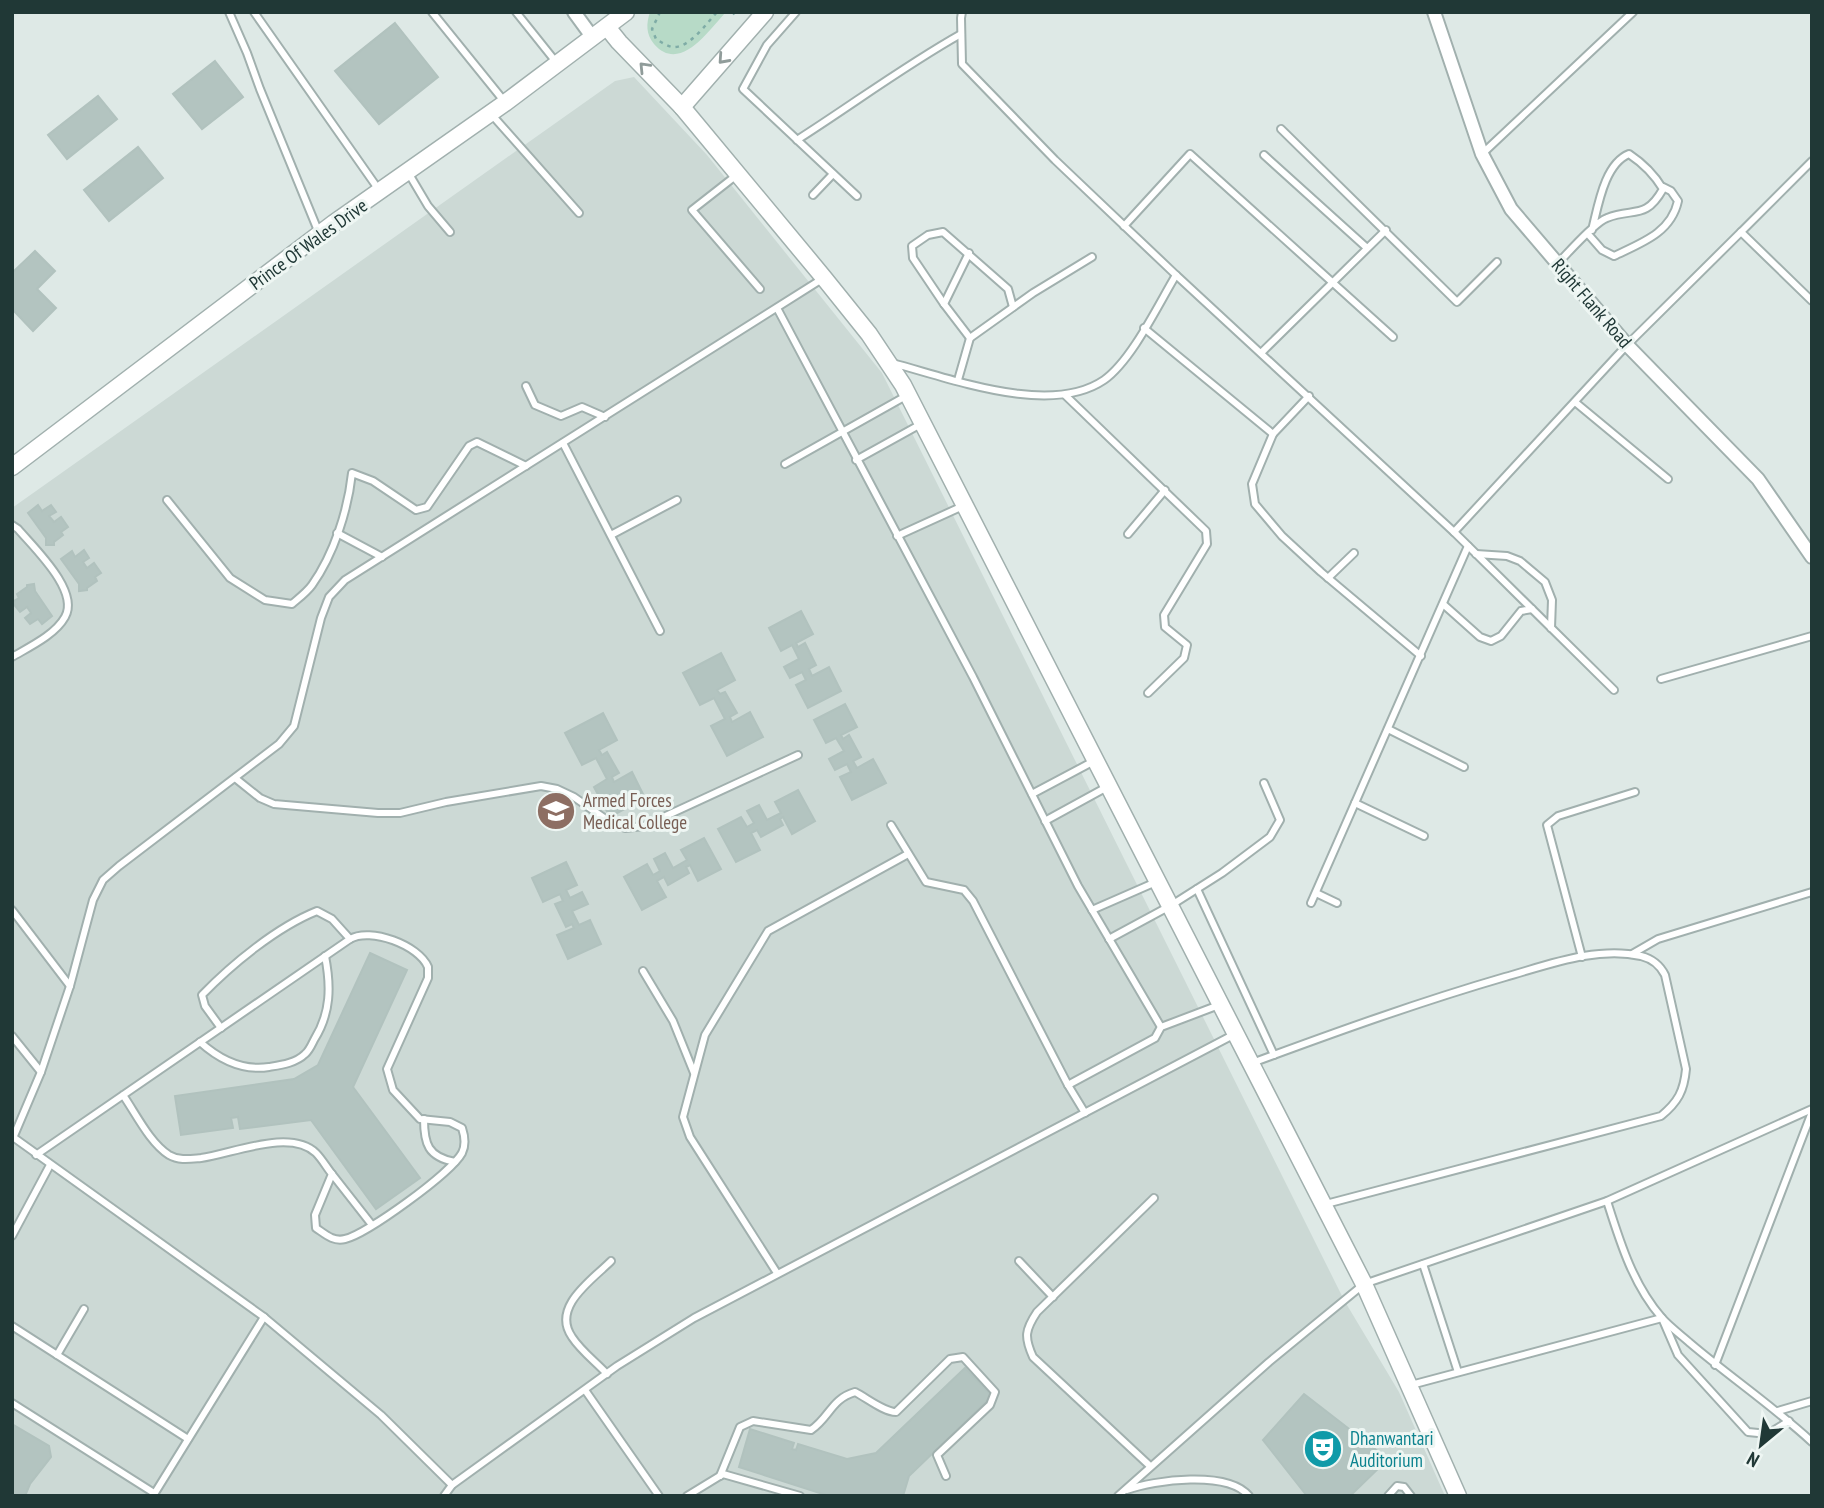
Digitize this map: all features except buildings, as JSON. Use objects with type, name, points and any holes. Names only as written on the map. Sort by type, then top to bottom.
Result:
[{"type":"street","points":[[573,12],[593,38]]},
{"type":"street","name":"Prince Of Wales Drive","points":[[12,467],[320,235],[490,114],[626,12]]},
{"type":"street","points":[[682,107],[765,12]]},
{"type":"street","name":"Right Flank Road","points":[[1434,12],[1482,154],[1511,209],[1628,345],[1758,480],[1812,557]]},
{"type":"street","points":[[607,27],[682,107],[870,334],[908,395],[1364,1284],[1458,1496]]},
{"type":"lane","points":[[229,12],[320,235]]},
{"type":"lane","points":[[254,12],[380,191]]},
{"type":"lane","points":[[432,12],[505,103]]},
{"type":"lane","points":[[516,12],[557,64]]},
{"type":"lane","points":[[796,12],[767,45],[743,89],[857,196]]},
{"type":"lane","points":[[962,12],[962,64],[1055,160],[1454,532],[1614,690]]},
{"type":"lane","points":[[1482,154],[1633,12]]},
{"type":"lane","points":[[797,141],[922,56],[961,34]]},
{"type":"lane","points":[[490,114],[579,213]]},
{"type":"lane","points":[[1281,129],[1457,302],[1497,262]]},
{"type":"lane","points":[[1124,226],[1190,154],[1392,337]]},
{"type":"lane","points":[[1558,263],[1590,232],[1605,218],[1648,209],[1658,199],[1663,189],[1661,186],[1655,176],[1629,154],[1620,157],[1601,194],[1590,232],[1602,250],[1614,256],[1656,235],[1671,221],[1678,201],[1671,191],[1661,186]]},
{"type":"lane","points":[[1264,155],[1367,248]]},
{"type":"lane","points":[[1454,532],[1628,345],[1812,161]]},
{"type":"lane","points":[[408,172],[428,206],[450,232]]},
{"type":"lane","points":[[738,174],[692,210],[760,289]]},
{"type":"lane","points":[[813,195],[833,174]]},
{"type":"lane","points":[[1262,352],[1386,230]]},
{"type":"lane","points":[[970,338],[913,258],[912,246],[928,235],[943,232],[1009,289],[1013,307]]},
{"type":"lane","points":[[1741,232],[1812,301]]},
{"type":"lane","points":[[944,304],[969,253]]},
{"type":"lane","points":[[958,380],[970,338],[1092,257]]},
{"type":"lane","points":[[887,361],[1000,391],[1047,397],[1074,393],[1104,380],[1130,352],[1176,275]]},
{"type":"lane","points":[[452,1485],[381,1415],[264,1317],[13,1137],[41,1072],[71,986],[93,901],[103,880],[279,744],[294,726],[321,618],[329,597],[345,580],[824,278]]},
{"type":"lane","points":[[776,308],[973,677],[1092,910],[1161,1027]]},
{"type":"lane","points":[[1144,328],[1273,435]]},
{"type":"lane","points":[[526,386],[536,405],[561,416],[582,407],[604,417]]},
{"type":"lane","points":[[785,464],[908,395]]},
{"type":"lane","points":[[1065,395],[1206,531],[1207,544],[1164,615],[1165,626],[1187,645],[1184,659],[1148,693]]},
{"type":"lane","points":[[1309,396],[1273,435],[1252,484],[1255,504],[1282,537],[1421,656]]},
{"type":"lane","points":[[1575,402],[1668,479]]},
{"type":"lane","points":[[856,460],[922,423]]},
{"type":"lane","points":[[167,500],[230,578],[265,600],[292,604],[312,585],[337,533],[350,493],[352,473],[373,481],[416,510],[427,507],[470,446],[477,442],[526,466]]},
{"type":"lane","points":[[563,443],[660,631]]},
{"type":"lane","points":[[1128,534],[1165,490]]},
{"type":"lane","points":[[611,536],[677,500]]},
{"type":"lane","points":[[898,536],[965,505]]},
{"type":"lane","points":[[12,524],[63,583],[69,600],[66,617],[51,632],[12,657]]},
{"type":"lane","points":[[337,533],[382,557]]},
{"type":"lane","points":[[1311,903],[1468,546]]},
{"type":"lane","points":[[1328,578],[1354,554]]},
{"type":"lane","points":[[1476,554],[1507,556],[1520,561],[1545,582],[1552,600],[1551,628]]},
{"type":"lane","points":[[1443,604],[1479,637],[1491,641],[1501,636],[1521,611],[1532,610]]},
{"type":"lane","points":[[1661,679],[1812,636]]},
{"type":"lane","points":[[1388,729],[1464,767]]},
{"type":"lane","points":[[234,778],[260,798],[274,804],[378,814],[400,813],[446,802],[541,786],[557,789],[574,797],[604,818],[625,828],[644,826],[798,755]]},
{"type":"lane","points":[[1032,794],[1095,760]]},
{"type":"lane","points":[[1109,939],[1170,906],[1222,873],[1270,837],[1280,820],[1264,783]]},
{"type":"lane","points":[[1045,821],[1109,786]]},
{"type":"lane","points":[[1582,957],[1546,825],[1558,816],[1635,792]]},
{"type":"lane","points":[[1355,803],[1424,836]]},
{"type":"lane","points":[[891,825],[926,882],[964,890],[973,901],[1085,1113]]},
{"type":"lane","points":[[777,1273],[690,1137],[683,1117],[705,1035],[768,931],[908,854]]},
{"type":"lane","points":[[1092,910],[1158,881]]},
{"type":"lane","points":[[1197,888],[1274,1055]]},
{"type":"lane","points":[[1316,892],[1337,903]]},
{"type":"lane","points":[[1630,955],[1658,939],[1812,892]]},
{"type":"lane","points":[[12,910],[71,986]]},
{"type":"lane","points":[[221,1028],[205,1006],[202,995],[234,966],[297,919],[317,911],[332,919],[350,939]]},
{"type":"lane","points":[[36,1155],[350,939],[365,933],[379,934],[418,955],[428,967],[428,978],[387,1069],[393,1090],[420,1119],[450,1122],[462,1128],[466,1138],[462,1153],[439,1177],[372,1225],[343,1240],[329,1237],[316,1228],[315,1215],[332,1174]]},
{"type":"lane","points":[[200,1042],[211,1052],[232,1063],[254,1069],[286,1064],[305,1055],[321,1029],[328,1009],[330,981],[325,956]]},
{"type":"lane","points":[[1250,1063],[1464,989],[1582,957],[1643,956],[1659,964],[1665,975],[1686,1069],[1685,1085],[1676,1103],[1661,1116],[1322,1206]]},
{"type":"lane","points":[[643,971],[673,1021],[694,1075]]},
{"type":"lane","points":[[1068,1084],[1155,1038],[1161,1027],[1221,1004]]},
{"type":"lane","points":[[443,1496],[452,1485],[607,1374],[694,1318],[1236,1034]]},
{"type":"lane","points":[[12,1036],[41,1072]]},
{"type":"lane","points":[[123,1095],[152,1138],[168,1155],[181,1160],[284,1142],[304,1145],[315,1152],[372,1225]]},
{"type":"lane","points":[[1121,1493],[1269,1362],[1364,1284],[1607,1201],[1812,1110]]},
{"type":"lane","points":[[1716,1365],[1812,1110]]},
{"type":"lane","points":[[425,1119],[426,1143],[431,1151],[442,1159],[455,1162]]},
{"type":"lane","points":[[12,1236],[50,1165]]},
{"type":"lane","points":[[1150,1466],[1033,1357],[1027,1343],[1028,1327],[1037,1312],[1154,1198]]},
{"type":"lane","points":[[1607,1201],[1625,1256],[1642,1289],[1662,1318],[1678,1355],[1748,1432],[1768,1434],[1789,1421]]},
{"type":"lane","points":[[607,1374],[572,1337],[565,1323],[573,1298],[611,1261]]},
{"type":"lane","points":[[1019,1261],[1054,1297]]},
{"type":"lane","points":[[1423,1264],[1458,1372]]},
{"type":"lane","points":[[57,1354],[84,1310]]},
{"type":"lane","points":[[12,1403],[154,1494],[264,1317]]},
{"type":"lane","points":[[1662,1318],[1716,1365],[1779,1411],[1812,1442]]},
{"type":"lane","points":[[1409,1385],[1662,1318]]},
{"type":"lane","points":[[12,1326],[188,1439]]},
{"type":"lane","points":[[720,1476],[740,1427],[753,1421],[811,1430],[822,1422],[834,1403],[855,1392],[874,1401],[888,1412],[896,1412],[950,1359],[963,1357],[995,1392],[990,1405],[937,1455],[946,1476]]},
{"type":"lane","points":[[585,1390],[659,1496]]},
{"type":"lane","points":[[1779,1411],[1812,1401]]},
{"type":"lane","points":[[687,1496],[723,1474],[800,1496]]},
{"type":"lane","points":[[1121,1493],[1146,1483],[1187,1479],[1228,1483],[1245,1491],[1249,1496]]},
{"type":"lane","points":[[1388,1496],[1397,1486],[1404,1487],[1411,1496]]},
{"type":"path","points":[[660,12],[652,29],[656,39],[671,47],[680,46],[691,39],[717,12]]},
{"type":"shaded area","name":"Armed Forces Medical College","points":[[634,77],[707,155],[882,373],[1344,1300],[1399,1392],[1445,1496],[12,1496],[12,508],[615,81]]},
{"type":"green space","points":[[650,12],[726,12],[703,38],[684,52],[674,54],[664,52],[651,40],[648,29]]},
{"type":"place","name":"Armed Forces Medical College","points":[[556,811]]},
{"type":"place","name":"Dhanwantari Auditorium","points":[[1323,1449]]}]
